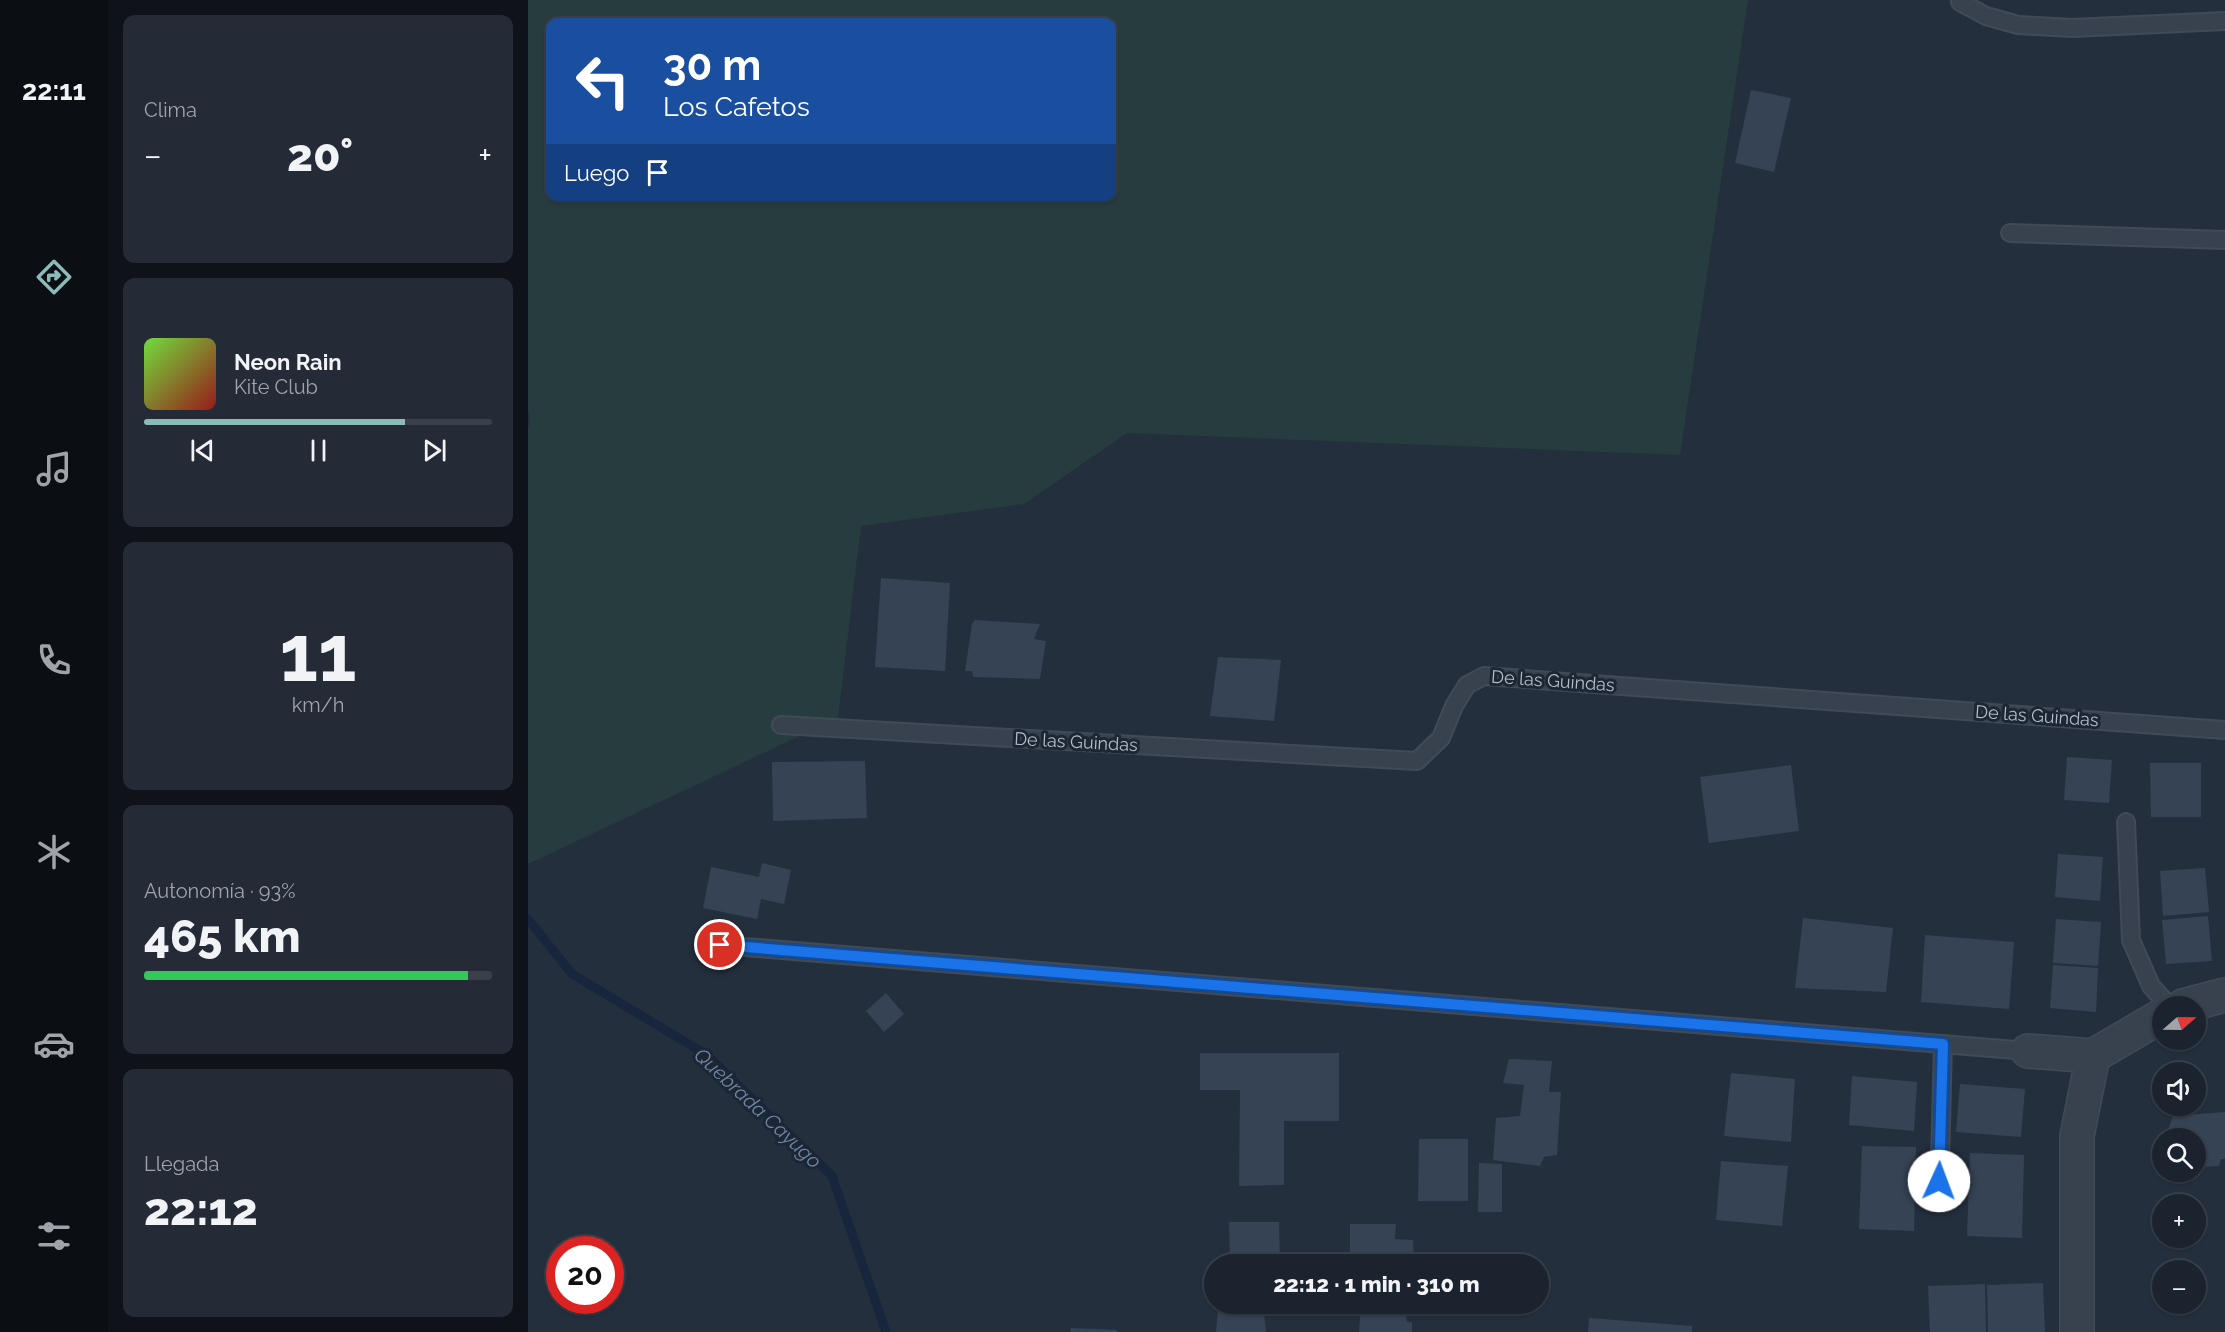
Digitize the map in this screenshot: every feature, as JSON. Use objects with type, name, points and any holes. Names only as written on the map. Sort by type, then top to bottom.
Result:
[{"type":"street","points":[[2206,1000],[2225,995]]},
{"type":"street","points":[[2028,1051],[2093,1056],[2152,1021]]},
{"type":"street","points":[[2077,1332],[2076,1136],[2093,1056]]},
{"type":"lane","points":[[1960,2],[1986,16],[2018,25],[2072,28],[2225,21]]},
{"type":"lane","points":[[2010,233],[2225,240]]},
{"type":"lane","name":"De las Guindas","points":[[781,725],[1418,762],[1441,738],[1454,706],[1467,685],[1484,676],[2225,730]]},
{"type":"lane","points":[[2127,822],[2132,940],[2151,986],[2160,996]]},
{"type":"lane","points":[[720,945],[2028,1051]]},
{"type":"lane","points":[[1939,1203],[1943,1044]]},
{"type":"green space","points":[[528,0],[1748,0],[1680,455],[1127,433],[1024,504],[861,526],[838,718],[528,864],[528,429],[530,418],[528,411]]},
{"type":"building","points":[[1751,90],[1791,98],[1774,172],[1735,163]]},
{"type":"building","points":[[881,578],[950,583],[945,671],[875,667]]},
{"type":"building","points":[[975,620],[1040,624],[1034,639],[1046,641],[1040,679],[973,677],[972,671],[965,671],[972,624]]},
{"type":"building","points":[[1218,657],[1281,660],[1274,721],[1210,716]]},
{"type":"building","points":[[2067,757],[2112,760],[2109,803],[2064,800]]},
{"type":"building","points":[[865,761],[867,818],[773,821],[772,762]]},
{"type":"building","points":[[2150,763],[2201,763],[2201,817],[2151,817]]},
{"type":"building","points":[[1791,765],[1799,831],[1709,843],[1700,777]]},
{"type":"building","points":[[2058,854],[2103,857],[2100,901],[2055,897]]},
{"type":"building","points":[[762,863],[791,870],[784,904],[761,899],[757,919],[703,908],[711,867],[759,877]]},
{"type":"building","points":[[2205,868],[2209,912],[2163,916],[2160,871]]},
{"type":"building","points":[[2208,916],[2212,961],[2166,964],[2162,920]]},
{"type":"building","points":[[1803,918],[1893,928],[1886,992],[1795,988]]},
{"type":"building","points":[[2056,919],[2101,922],[2098,966],[2053,963]]},
{"type":"building","points":[[1925,935],[2014,942],[2009,1009],[1921,1002]]},
{"type":"building","points":[[2053,965],[2098,968],[2096,1012],[2050,1008]]},
{"type":"building","points":[[886,993],[904,1014],[884,1032],[866,1011]]},
{"type":"building","points":[[1200,1053],[1339,1053],[1339,1121],[1284,1121],[1284,1185],[1239,1186],[1240,1090],[1200,1090]]},
{"type":"building","points":[[1509,1059],[1552,1061],[1549,1092],[1561,1092],[1557,1155],[1544,1157],[1540,1166],[1493,1160],[1496,1118],[1520,1116],[1524,1085],[1503,1083]]},
{"type":"building","points":[[1731,1073],[1795,1079],[1791,1142],[1724,1136]]},
{"type":"building","points":[[1852,1076],[1917,1082],[1914,1131],[1849,1125]]},
{"type":"building","points":[[1960,1084],[2025,1089],[2021,1137],[1956,1132]]},
{"type":"building","points":[[2225,1112],[2225,1159],[2221,1159],[2219,1166],[2206,1167],[2206,1128],[2169,1128],[2173,1116],[2206,1116],[2206,1113]]},
{"type":"building","points":[[1419,1139],[1468,1139],[1468,1201],[1418,1201]]},
{"type":"building","points":[[1862,1146],[1916,1147],[1914,1231],[1859,1229]]},
{"type":"building","points":[[1970,1153],[2024,1155],[2022,1238],[1967,1236]]},
{"type":"building","points":[[1721,1161],[1788,1166],[1782,1226],[1716,1220]]},
{"type":"building","points":[[1479,1163],[1502,1164],[1502,1212],[1478,1212]]},
{"type":"building","points":[[1229,1222],[1279,1222],[1280,1254],[1230,1254]]},
{"type":"building","points":[[1350,1224],[1396,1224],[1395,1239],[1413,1240],[1414,1254],[1350,1254]]},
{"type":"building","points":[[2043,1283],[2045,1332],[1988,1332],[1987,1285]]},
{"type":"building","points":[[1985,1284],[1986,1332],[1930,1332],[1928,1286]]},
{"type":"building","points":[[1217,1314],[1264,1314],[1266,1332],[1216,1332]]},
{"type":"building","points":[[1360,1314],[1406,1314],[1407,1322],[1412,1322],[1412,1332],[1359,1332]]},
{"type":"building","points":[[1589,1318],[1692,1326],[1692,1332],[1588,1332]]},
{"type":"building","points":[[1071,1328],[1117,1330],[1117,1332],[1070,1332]]},
{"type":"waterway","name":"Quebrada Cayugo","points":[[528,919],[572,974],[707,1055],[832,1176],[886,1332]]},
{"type":"route","points":[[720,945],[1943,1044],[1939,1181]]}]
